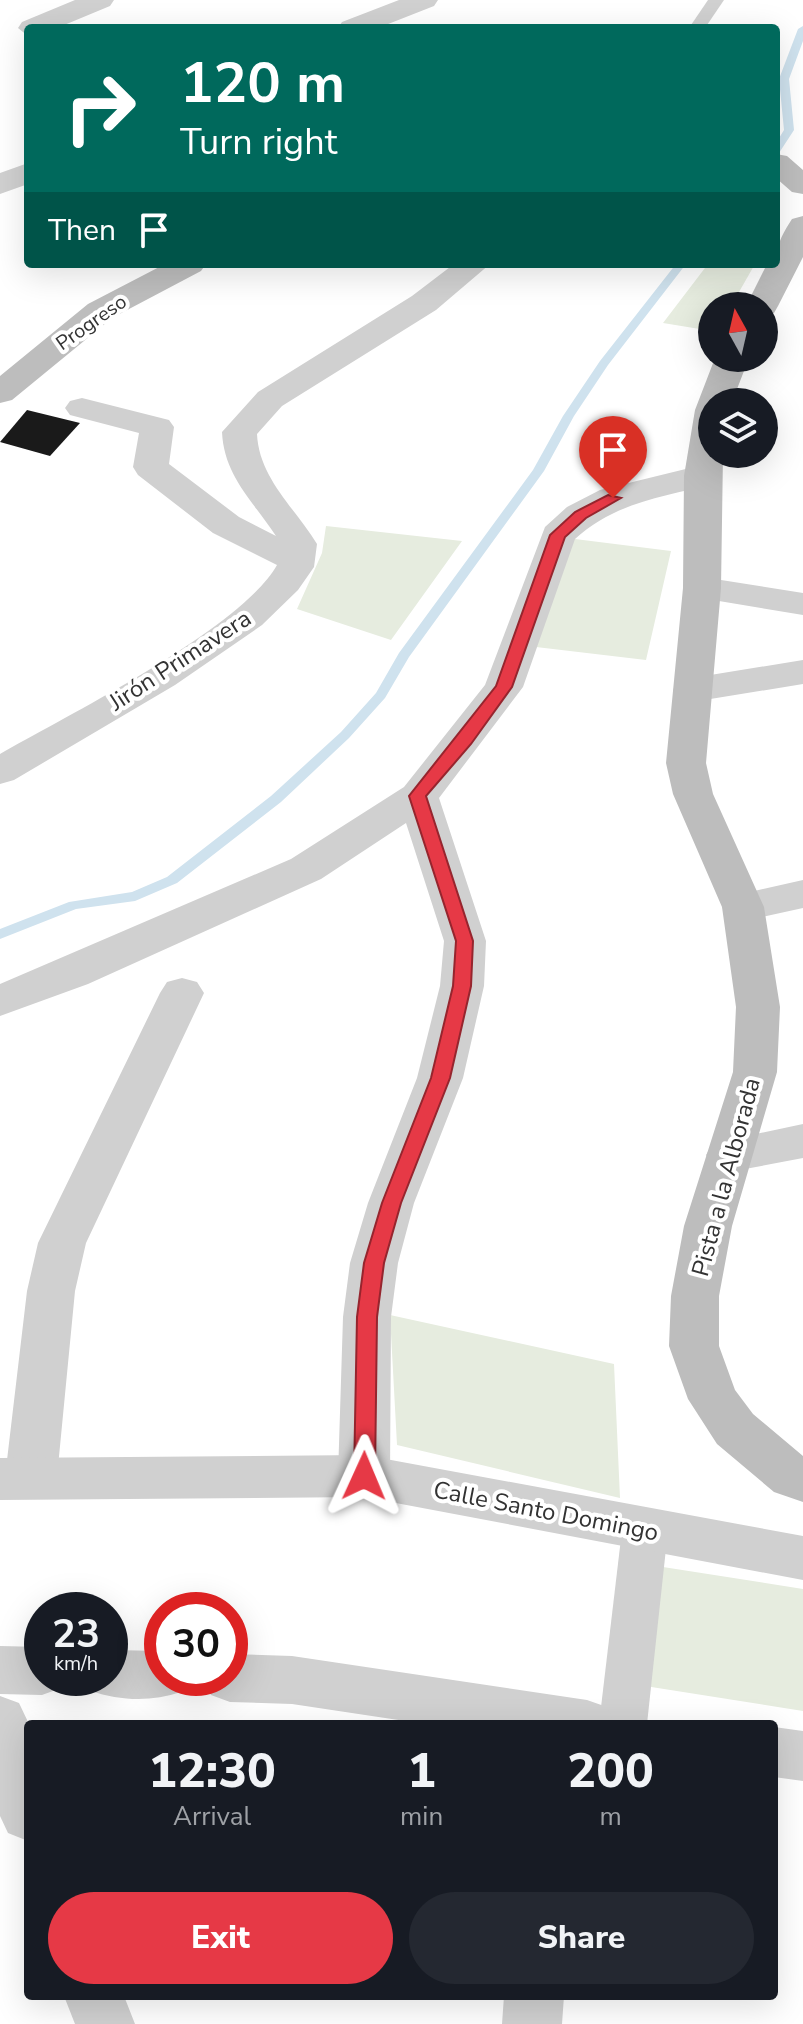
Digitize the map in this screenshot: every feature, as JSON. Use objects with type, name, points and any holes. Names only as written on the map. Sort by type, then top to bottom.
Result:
[{"type":"main road","points":[[769,292],[803,226]]},
{"type":"main road","name":"Progreso","points":[[0,393],[100,311],[182,268]]},
{"type":"main road","name":"Pista a la Alborada","points":[[703,468],[702,588],[686,763],[693,794],[743,907],[758,1007],[755,1072],[708,1226],[695,1296],[694,1346],[713,1399],[735,1429],[792,1477],[803,1481]]},
{"type":"street","points":[[42,24],[100,0]]},
{"type":"street","points":[[344,24],[371,0]]},
{"type":"street","points":[[362,24],[424,0]]},
{"type":"street","points":[[0,41],[24,31]]},
{"type":"street","points":[[0,185],[24,174]]},
{"type":"street","points":[[82,408],[157,427],[151,467],[226,525],[295,560],[299,544],[252,480],[240,457],[239,432],[270,399],[424,303],[469,268]]},
{"type":"street","points":[[0,1001],[306,869],[418,796],[504,687],[558,535],[580,515],[613,498],[702,476]]},
{"type":"street","name":"Jirón Primavera","points":[[0,771],[211,645],[274,596],[295,567],[295,560]]},
{"type":"street","points":[[702,588],[803,604]]},
{"type":"street","points":[[692,690],[803,672]]},
{"type":"street","points":[[364,1476],[367,1317],[374,1263],[391,1203],[440,1078],[462,986],[465,941],[418,796]]},
{"type":"street","points":[[743,907],[803,894]]},
{"type":"street","points":[[16,1478],[62,1243],[182,993]]},
{"type":"street","points":[[729,1155],[803,1141]]},
{"type":"street","name":"Calle Santo Domingo","points":[[16,1478],[364,1476],[803,1558]]},
{"type":"street","points":[[623,1720],[645,1530]]},
{"type":"street","points":[[0,1670],[24,1671]]},
{"type":"street","points":[[248,1679],[292,1680],[560,1720]]},
{"type":"street","points":[[0,1720],[24,1801]]},
{"type":"street","points":[[778,1753],[803,1756]]},
{"type":"street","points":[[96,2000],[105,2024]]},
{"type":"street","points":[[532,2024],[534,2000]]},
{"type":"lane","points":[[700,24],[716,0]]},
{"type":"shaded area","points":[[705,268],[753,268],[739,292],[698,292],[698,329],[663,323]]},
{"type":"shaded area","points":[[326,526],[462,541],[391,640],[297,609],[322,553]]},
{"type":"shaded area","points":[[567,538],[671,551],[646,660],[536,647]]},
{"type":"shaded area","points":[[390,1315],[614,1364],[620,1498],[397,1445]]},
{"type":"shaded area","points":[[663,1567],[803,1589],[803,1711],[645,1686]]},
{"type":"building","points":[[27,410],[80,423],[50,456],[0,442]]},
{"type":"waterway","points":[[780,145],[789,130],[784,79],[803,29]]},
{"type":"waterway","points":[[0,934],[74,905],[135,896],[172,880],[276,799],[345,735],[381,695],[403,656],[538,471],[604,363],[678,268]]},
{"type":"route","points":[[364,1476],[367,1317],[374,1263],[391,1203],[440,1078],[462,986],[465,941],[418,796],[504,687],[558,535],[580,515],[613,498]]}]
